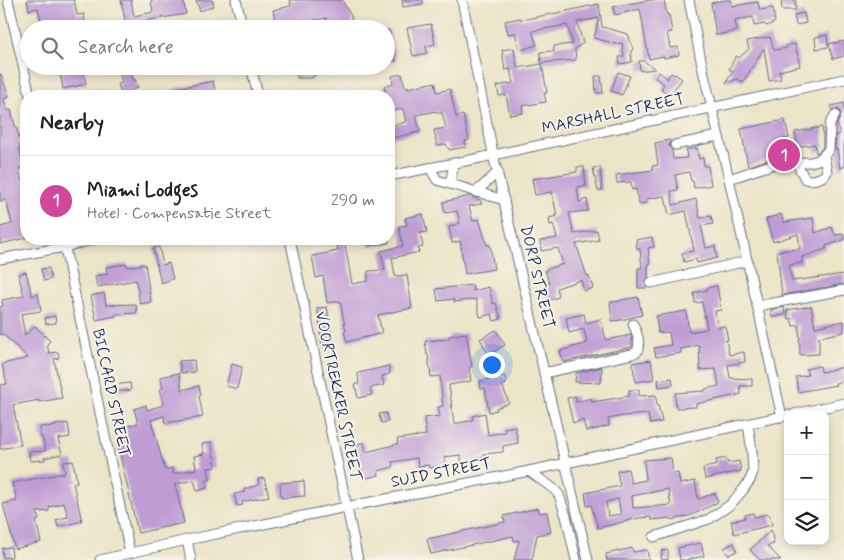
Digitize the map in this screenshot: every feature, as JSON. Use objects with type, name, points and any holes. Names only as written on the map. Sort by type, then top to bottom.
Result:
[{"type":"street","points":[[8,0],[20,51]]},
{"type":"street","points":[[236,0],[240,20]]},
{"type":"street","name":"DORP STREET","points":[[462,0],[504,200],[588,560]]},
{"type":"street","points":[[689,0],[703,70],[757,306],[784,412]]},
{"type":"street","points":[[0,10],[11,11]]},
{"type":"street","points":[[25,75],[29,90]]},
{"type":"street","points":[[253,75],[257,90]]},
{"type":"street","name":"MARSHALL STREET","points":[[395,175],[844,79]]},
{"type":"street","points":[[729,180],[777,163],[813,162],[824,155],[830,146],[830,124],[835,115]]},
{"type":"street","points":[[675,145],[718,136]]},
{"type":"street","points":[[796,162],[805,179],[816,179],[825,176],[827,172],[824,155]]},
{"type":"street","points":[[450,184],[454,163]]},
{"type":"street","points":[[430,168],[437,180],[504,200]]},
{"type":"street","points":[[476,192],[498,172]]},
{"type":"street","points":[[0,259],[56,245]]},
{"type":"street","name":"BICCARD STREET","points":[[64,245],[130,553]]},
{"type":"street","name":"VOORTREKKER STREET","points":[[291,245],[358,560]]},
{"type":"street","points":[[651,283],[747,261]]},
{"type":"street","points":[[757,306],[844,290]]},
{"type":"street","points":[[544,373],[637,352],[640,346],[633,324]]},
{"type":"street","points":[[812,410],[844,403]]},
{"type":"street","name":"SUID STREET","points":[[100,560],[187,540],[529,471],[784,416]]},
{"type":"street","points":[[654,537],[710,519],[730,505],[743,490],[753,472],[748,424]]},
{"type":"street","points":[[529,471],[554,489],[559,495],[576,560]]},
{"type":"street","points":[[187,540],[191,560]]},
{"type":"building","points":[[27,0],[74,0],[77,15],[84,14],[85,20],[41,20],[38,8],[29,10]]},
{"type":"building","points":[[121,0],[131,0],[134,16],[153,12],[151,0],[183,0],[186,14],[150,20],[125,20]]},
{"type":"building","points":[[196,0],[212,0],[214,6],[200,11]]},
{"type":"building","points":[[290,0],[342,0],[352,20],[326,20],[326,18],[316,20],[275,20],[273,10],[291,6]]},
{"type":"building","points":[[402,0],[423,0],[423,4],[403,7]]},
{"type":"building","points":[[650,0],[664,0],[672,32],[667,33],[670,48],[678,47],[679,55],[649,59],[640,9],[615,15],[613,7]]},
{"type":"building","points":[[731,0],[732,6],[758,2],[760,10],[773,8],[775,22],[767,26],[764,24],[754,26],[753,17],[735,20],[737,31],[716,35],[711,3]]},
{"type":"building","points":[[781,0],[795,0],[796,10],[782,10]]},
{"type":"building","points":[[599,4],[602,27],[628,34],[633,49],[631,51],[632,62],[620,64],[619,57],[624,57],[622,43],[616,44],[594,38],[599,18],[577,22],[583,43],[575,49],[576,60],[541,63],[540,52],[554,51],[554,46],[573,44],[567,25],[532,31],[537,45],[520,50],[515,33],[508,34],[505,21],[521,18],[521,20]]},
{"type":"building","points":[[804,13],[806,23],[796,25],[794,15]]},
{"type":"building","points":[[431,24],[435,44],[426,46],[427,53],[413,56],[407,28]]},
{"type":"building","points":[[827,35],[828,47],[816,49],[815,37]]},
{"type":"building","points":[[770,37],[774,50],[787,48],[787,45],[795,44],[800,66],[779,71],[781,79],[769,81],[764,48],[743,82],[737,79],[726,83],[733,71],[729,69],[736,56],[739,58],[749,49],[747,41]]},
{"type":"building","points":[[844,41],[844,56],[833,59],[829,44]]},
{"type":"building","points":[[514,48],[517,68],[542,64],[547,93],[544,93],[546,102],[522,106],[523,113],[510,115],[506,95],[499,96],[497,86],[513,83],[510,69],[505,70],[502,50]]},
{"type":"building","points":[[639,61],[644,61],[655,69],[640,71]]},
{"type":"building","points":[[618,72],[630,76],[622,95],[611,91]]},
{"type":"building","points":[[659,72],[668,79],[671,73],[682,79],[670,95],[661,89],[664,84],[655,78]]},
{"type":"building","points":[[1,74],[9,97],[4,99],[7,110],[11,110],[20,141],[20,239],[0,244],[0,227],[12,224],[6,200],[0,201]]},
{"type":"building","points":[[402,74],[405,87],[408,86],[408,88],[435,82],[437,92],[450,89],[456,117],[463,115],[469,140],[465,141],[466,147],[449,150],[446,144],[437,146],[434,130],[446,128],[442,113],[437,111],[416,115],[420,132],[395,137],[395,125],[406,122],[403,109],[395,111],[395,90],[385,90],[384,86],[393,84],[392,76]]},
{"type":"building","points":[[60,75],[84,75],[86,84],[63,89]]},
{"type":"building","points":[[120,75],[132,75],[138,88],[120,90],[118,84],[122,83]]},
{"type":"building","points":[[297,75],[315,75],[313,78],[297,78]]},
{"type":"building","points":[[595,76],[601,76],[603,93],[596,93]]},
{"type":"building","points":[[213,81],[215,90],[173,90]]},
{"type":"building","points":[[844,103],[844,167],[840,168],[837,149],[835,149],[836,135],[840,134],[837,124],[841,114],[838,109],[832,110],[831,106]]},
{"type":"building","points":[[785,120],[789,138],[775,141],[776,146],[770,147],[773,158],[748,166],[741,129]]},
{"type":"building","points":[[822,127],[823,147],[820,151],[816,153],[815,144],[798,147],[795,132]]},
{"type":"building","points":[[670,140],[669,146],[672,150],[673,159],[687,158],[686,150],[697,148],[699,159],[703,158],[704,166],[708,166],[711,185],[694,188],[689,172],[675,175],[678,190],[671,191],[673,205],[696,199],[700,218],[711,216],[713,224],[701,226],[706,248],[715,246],[717,258],[697,263],[696,259],[684,262],[682,253],[694,251],[686,211],[669,215],[665,196],[646,199],[647,203],[639,204],[636,189],[632,190],[631,182],[617,183],[616,175],[653,170],[652,166],[658,165],[655,143]]},
{"type":"building","points":[[577,167],[584,167],[586,186],[577,187],[579,202],[587,199],[588,211],[569,213],[574,234],[597,230],[599,240],[576,244],[593,288],[584,291],[581,280],[557,288],[559,297],[549,300],[545,284],[549,283],[545,270],[563,264],[558,248],[541,251],[540,241],[557,238],[553,224],[550,225],[549,218],[557,216],[552,192],[535,195],[532,179],[577,172]]},
{"type":"building","points":[[600,167],[602,190],[598,191],[593,168]]},
{"type":"building","points":[[470,196],[480,200],[482,204],[469,206],[473,221],[479,219],[487,245],[490,245],[494,269],[465,274],[460,241],[452,243],[449,227],[460,223],[457,211],[445,213],[443,202]]},
{"type":"building","points":[[423,214],[427,232],[420,233],[423,247],[418,248],[419,252],[392,258],[395,276],[407,275],[412,308],[378,315],[382,333],[347,342],[340,301],[327,303],[323,276],[316,278],[312,256],[338,251],[337,245],[345,245],[352,284],[368,281],[368,271],[385,270],[381,251],[403,246],[399,226],[407,225],[405,218]]},
{"type":"building","points":[[781,214],[784,222],[813,218],[815,233],[832,227],[835,235],[844,234],[844,240],[826,246],[826,249],[802,257],[802,263],[789,265],[792,281],[844,274],[844,284],[782,295],[777,251],[800,249],[798,234],[773,242],[766,219]]},
{"type":"building","points":[[652,237],[654,247],[648,248],[650,264],[648,264],[648,278],[645,281],[647,288],[638,288],[638,268],[642,268],[640,249],[637,249],[636,240]]},
{"type":"building","points":[[159,247],[163,265],[169,263],[173,279],[161,283],[153,248]]},
{"type":"building","points":[[127,264],[128,267],[145,264],[151,302],[140,304],[136,280],[97,287],[95,276],[107,274],[106,267]]},
{"type":"building","points":[[49,268],[51,279],[44,281],[41,269]]},
{"type":"building","points":[[26,272],[32,296],[38,294],[41,311],[21,314],[25,335],[35,326],[50,341],[47,344],[49,353],[58,352],[59,358],[54,359],[62,398],[13,405],[21,445],[0,449],[0,385],[7,384],[2,364],[28,358],[3,334],[0,335],[0,307],[3,306],[2,300],[24,296],[18,274]]},
{"type":"building","points":[[472,285],[473,291],[489,287],[493,304],[496,303],[501,319],[494,321],[492,314],[480,317],[476,299],[454,302],[454,299],[438,301],[436,289]]},
{"type":"building","points":[[717,286],[721,310],[715,311],[718,327],[725,326],[729,355],[744,352],[745,362],[728,365],[730,378],[752,379],[752,386],[740,386],[741,394],[696,404],[696,407],[676,408],[675,393],[705,391],[705,389],[719,386],[716,369],[700,370],[699,345],[681,349],[681,353],[656,357],[654,348],[671,345],[669,332],[658,333],[656,316],[686,311],[689,332],[707,329],[702,302],[695,303],[694,293]]},
{"type":"building","points":[[104,293],[106,305],[136,304],[137,313],[116,314],[116,316],[96,320],[91,296]]},
{"type":"building","points":[[638,297],[642,315],[612,321],[610,302]]},
{"type":"building","points":[[811,306],[815,327],[844,321],[844,332],[819,337],[819,354],[800,355],[799,325],[793,326],[791,318],[788,319],[787,310]]},
{"type":"building","points":[[327,307],[333,345],[323,347],[317,308]]},
{"type":"building","points":[[784,307],[785,315],[772,317],[771,310]]},
{"type":"building","points":[[584,314],[586,323],[601,319],[606,340],[631,335],[632,347],[563,362],[560,351],[587,343],[584,329],[569,333],[566,318]]},
{"type":"building","points":[[55,316],[56,323],[46,324],[45,318]]},
{"type":"building","points":[[496,330],[505,345],[489,355],[480,339]]},
{"type":"building","points":[[466,333],[472,367],[469,367],[471,381],[449,385],[454,424],[473,420],[473,416],[485,413],[488,435],[505,432],[504,428],[515,426],[518,443],[503,446],[503,452],[484,454],[484,457],[474,459],[475,461],[462,463],[460,455],[444,457],[445,466],[429,468],[428,465],[418,466],[417,458],[392,462],[393,467],[378,471],[379,475],[363,479],[360,465],[357,462],[359,452],[357,444],[364,442],[366,452],[398,444],[397,439],[426,435],[424,418],[440,416],[438,407],[443,406],[440,376],[431,377],[425,341],[449,339],[449,336]]},
{"type":"building","points":[[194,360],[195,372],[181,373],[179,361]]},
{"type":"building","points":[[651,360],[654,379],[636,382],[632,363]]},
{"type":"building","points":[[232,364],[242,367],[237,389],[226,386]]},
{"type":"building","points":[[389,366],[390,374],[382,376],[384,385],[370,388],[372,395],[358,398],[355,384],[359,384],[358,373]]},
{"type":"building","points":[[820,366],[821,372],[844,367],[844,381],[835,383],[836,385],[798,392],[796,377],[808,375],[806,369]]},
{"type":"building","points":[[602,367],[601,383],[575,382],[576,373]]},
{"type":"building","points":[[179,373],[182,390],[199,386],[203,417],[165,423],[164,416],[151,420],[165,470],[172,468],[173,474],[196,469],[194,456],[204,454],[202,444],[211,442],[216,467],[208,468],[210,480],[206,481],[207,488],[197,491],[194,480],[175,484],[184,523],[138,533],[118,446],[128,444],[124,427],[138,423],[134,409],[146,405],[147,410],[163,405],[160,389],[163,388],[160,377]]},
{"type":"building","points":[[505,376],[506,384],[502,385],[509,403],[489,412],[485,388],[481,389],[480,381]]},
{"type":"building","points":[[672,378],[673,385],[659,387],[658,380]]},
{"type":"building","points":[[130,383],[131,390],[114,392],[113,385]]},
{"type":"building","points":[[639,389],[639,396],[656,395],[662,422],[650,424],[648,414],[608,419],[609,426],[586,431],[583,420],[573,423],[567,398],[576,396],[576,402],[591,398],[592,402],[629,396],[629,390]]},
{"type":"building","points":[[386,413],[388,422],[381,423],[379,414]]},
{"type":"building","points":[[68,423],[70,437],[58,439],[62,454],[44,458],[45,460],[30,461],[29,452],[46,451],[42,437],[40,437],[40,427]]},
{"type":"building","points":[[671,458],[673,474],[678,473],[680,484],[695,481],[698,499],[715,493],[718,502],[692,515],[672,520],[671,518],[651,520],[651,517],[639,518],[598,528],[591,505],[587,506],[585,493],[620,486],[617,471],[628,469],[631,483],[646,480],[644,460]],"holes":[[[668,489],[671,505],[633,508],[632,496]],[[618,499],[621,514],[608,516],[606,502]]]},
{"type":"building","points":[[726,458],[728,463],[739,461],[741,471],[705,479],[703,468],[717,465],[716,460]]},
{"type":"building","points":[[73,461],[77,482],[73,483],[82,521],[58,527],[56,520],[68,517],[64,503],[49,507],[49,511],[37,512],[39,520],[36,521],[41,542],[15,549],[3,504],[17,501],[12,483],[65,473],[63,462]]},
{"type":"building","points":[[264,478],[269,496],[242,502],[243,505],[237,506],[234,494],[245,492],[244,489],[259,485],[258,479]]},
{"type":"building","points":[[304,481],[305,496],[281,498],[280,483]]},
{"type":"building","points":[[538,508],[540,513],[547,512],[551,532],[537,535],[532,560],[514,560],[519,540],[514,541],[513,536],[431,554],[427,539],[505,522],[504,516]]},
{"type":"building","points":[[753,513],[754,517],[769,514],[772,525],[734,534],[731,521],[745,518],[745,515]]},
{"type":"building","points":[[771,530],[774,544],[767,546],[781,560],[760,560],[750,550]]},
{"type":"building","points":[[701,543],[704,556],[680,560],[678,548]]},
{"type":"building","points":[[734,543],[737,551],[728,555],[724,548]]},
{"type":"building","points":[[11,547],[12,557],[3,558],[2,548]]},
{"type":"building","points":[[632,548],[633,552],[647,550],[649,560],[607,560],[606,554]]},
{"type":"building","points":[[668,550],[668,560],[661,559],[662,551]]},
{"type":"place","name":"Miami Lodges","points":[[784,155]]}]
